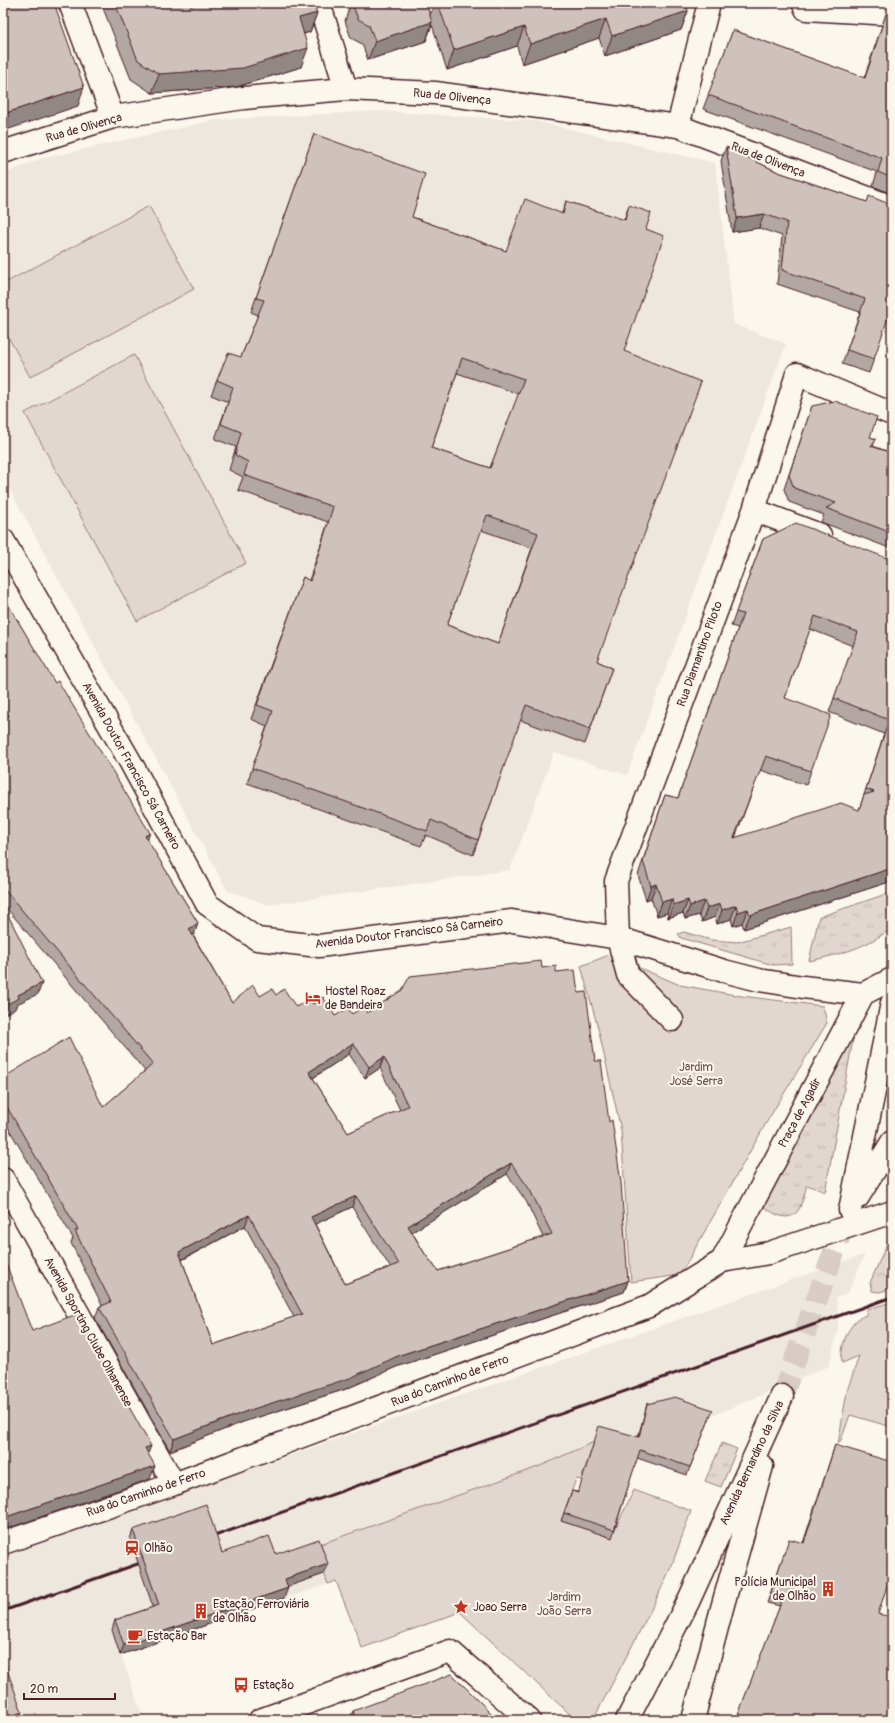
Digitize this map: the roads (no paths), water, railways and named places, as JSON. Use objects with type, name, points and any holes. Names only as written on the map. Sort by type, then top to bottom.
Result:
[{"type":"street","points":[[70,3],[113,117]]},
{"type":"street","points":[[319,3],[346,89]]},
{"type":"street","points":[[678,126],[709,3]]},
{"type":"street","points":[[803,3],[806,9],[892,14]]},
{"type":"street","name":"Rua de Olivença","points":[[3,152],[113,117],[244,98],[346,89],[435,93],[678,126],[892,207]]},
{"type":"street","name":"Rua Diamantino Piloto","points":[[672,1020],[628,975],[618,938],[616,881],[754,510],[797,374],[892,414]]},
{"type":"street","points":[[754,510],[841,543]]},
{"type":"street","name":"Avenida Doutor Francisco Sá Carneiro","points":[[3,540],[131,763],[208,904],[257,939],[319,946],[512,921],[618,938],[724,971],[759,980],[863,994]]},
{"type":"street","points":[[863,994],[892,979]]},
{"type":"street","name":"Praça de Agadir","points":[[722,1261],[863,994]]},
{"type":"street","points":[[892,1003],[850,1210],[892,1142]]},
{"type":"street","name":"Avenida Sporting Clube Olhanense","points":[[3,1180],[174,1484]]},
{"type":"street","name":"Rua do Caminho de Ferro","points":[[3,1542],[174,1484],[649,1306],[722,1261],[770,1253],[892,1212]]},
{"type":"street","name":"Avenida Bernardino da Silva","points":[[627,1720],[688,1602],[782,1396],[722,1608],[693,1720]]},
{"type":"street","points":[[260,1720],[450,1651],[529,1720]]},
{"type":"tunnel","points":[[782,1396],[848,1213]]},
{"type":"railway","points":[[206,1539],[892,1297]]},
{"type":"railway","points":[[3,1611],[149,1560]]},
{"type":"place","name":"Hostel Roaz de Bandeira","points":[[313,998]]},
{"type":"place","name":"Olhão","points":[[132,1548]]},
{"type":"place","name":"Polícia Municipal de Olhão","points":[[828,1589]]},
{"type":"place","name":"Joao Serra","points":[[461,1607]]},
{"type":"place","name":"Estação Ferroviária de Olhão","points":[[201,1611]]},
{"type":"place","name":"Estação Bar","points":[[135,1636]]},
{"type":"place","name":"Estação","points":[[241,1685]]},
{"type":"park label","name":"Jardim José Serra","points":[[696,1074]]},
{"type":"park label","name":"Jardim João Serra","points":[[564,1604]]}]
